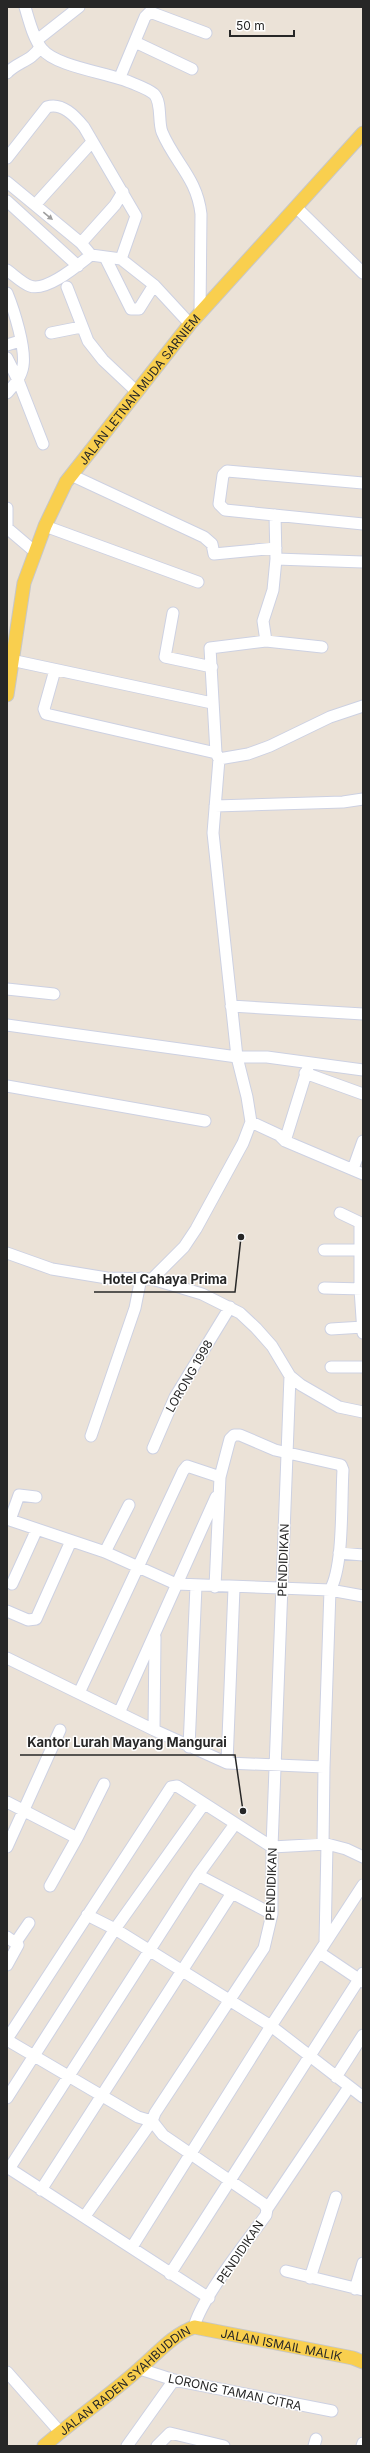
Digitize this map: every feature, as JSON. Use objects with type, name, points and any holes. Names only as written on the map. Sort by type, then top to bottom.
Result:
[{"type":"main road","name":"JALAN LETNAN MUDA SARNIEM","points":[[7,693],[10,654],[24,583],[34,551],[71,475],[190,324],[297,208],[363,133]]},
{"type":"main road","name":"JALAN RADEN SYAHBUDDIN","points":[[44,2446],[140,2369],[171,2340],[185,2330],[194,2327],[209,2328]]},
{"type":"main road","name":"JALAN ISMAIL MALIK","points":[[209,2328],[360,2359]]},
{"type":"street","points":[[25,7],[42,51],[63,62],[120,77],[149,91],[156,97],[162,132],[192,180],[197,193],[201,214],[200,314]]},
{"type":"street","points":[[7,73],[18,64],[35,56],[39,43],[80,7]]},
{"type":"street","points":[[120,77],[145,17],[150,12],[206,33]]},
{"type":"street","points":[[135,42],[192,69]]},
{"type":"street","points":[[7,158],[47,107],[53,105],[59,106],[75,116],[136,216],[121,259]]},
{"type":"street","points":[[35,205],[92,142]]},
{"type":"street","points":[[8,183],[81,243],[91,255],[121,259],[154,285],[190,324]]},
{"type":"street","points":[[81,243],[114,205],[122,192]]},
{"type":"street","points":[[7,201],[78,266]]},
{"type":"street","points":[[297,208],[363,273]]},
{"type":"street","points":[[7,270],[29,286],[36,287],[51,283],[78,266],[91,255]]},
{"type":"street","points":[[104,257],[131,308],[139,309],[154,285]]},
{"type":"street","points":[[67,287],[81,327],[88,341],[103,360],[137,392]]},
{"type":"street","points":[[7,292],[20,341],[23,362],[18,380],[7,393]]},
{"type":"street","points":[[51,333],[81,327]]},
{"type":"street","points":[[7,345],[20,341]]},
{"type":"street","points":[[7,358],[18,380],[43,444]]},
{"type":"street","points":[[363,483],[225,472],[219,504],[221,508],[363,524]]},
{"type":"street","points":[[71,475],[204,537],[212,544],[214,554],[276,553],[363,562]]},
{"type":"street","points":[[7,508],[7,528],[34,551]]},
{"type":"street","points":[[266,641],[263,618],[271,601],[276,553],[275,515]]},
{"type":"street","points":[[45,526],[198,582]]},
{"type":"street","points":[[173,614],[165,657],[212,667]]},
{"type":"street","points":[[91,1436],[135,1308],[147,1279],[184,1247],[243,1143],[251,1122],[247,1097],[237,1057],[213,833],[217,756],[212,703],[212,667],[210,648],[266,641],[322,647]]},
{"type":"street","points":[[10,654],[54,670],[212,703]]},
{"type":"street","points":[[54,670],[44,709],[46,714],[217,756],[248,754],[270,746],[330,717],[363,706]]},
{"type":"street","points":[[215,806],[343,802],[363,799]]},
{"type":"street","points":[[7,989],[54,994]]},
{"type":"street","points":[[231,1006],[363,1014]]},
{"type":"street","points":[[7,1025],[237,1057],[267,1057],[307,1068],[363,1094]]},
{"type":"street","points":[[307,1068],[363,1070]]},
{"type":"street","points":[[284,1137],[307,1068]]},
{"type":"street","points":[[7,1086],[205,1121]]},
{"type":"street","points":[[251,1122],[359,1168],[363,1141]]},
{"type":"street","points":[[340,1213],[362,1224],[361,1289],[363,1333]]},
{"type":"street","points":[[324,1250],[361,1250]]},
{"type":"street","points":[[7,1253],[52,1269],[78,1274],[147,1279],[202,1294],[230,1307],[256,1328],[272,1346],[290,1376],[326,1402],[339,1407],[363,1412]]},
{"type":"street","points":[[324,1288],[361,1289]]},
{"type":"street","name":"LORONG 1998","points":[[153,1448],[175,1397],[230,1307]]},
{"type":"street","points":[[331,1329],[363,1327]]},
{"type":"street","points":[[331,1367],[363,1367]]},
{"type":"street","name":"PENDIDIKAN","points":[[194,2327],[197,2318],[209,2298],[266,2215],[267,2209],[264,2204],[230,2179],[163,2135],[152,2121],[155,2113],[229,1998],[264,1948],[272,1914],[272,1847],[290,1376]]},
{"type":"street","points":[[215,1587],[220,1477],[230,1439],[234,1435],[240,1435],[286,1453],[342,1467],[339,1553],[336,1580],[330,1590],[324,1767],[325,1844],[322,1948]]},
{"type":"street","points":[[79,1693],[187,1466],[220,1477]]},
{"type":"street","points":[[119,1713],[219,1491]]},
{"type":"street","points":[[36,1497],[19,1495],[8,1520],[105,1552],[176,1584],[234,1588],[282,1587],[330,1590],[363,1596]]},
{"type":"street","points":[[105,1552],[129,1505]]},
{"type":"street","points":[[12,1584],[37,1529]]},
{"type":"street","points":[[7,1611],[28,1620],[36,1619],[71,1541]]},
{"type":"street","points":[[339,1553],[363,1555]]},
{"type":"street","points":[[189,1747],[196,1586]]},
{"type":"street","points":[[227,1763],[234,1588]]},
{"type":"street","points":[[154,1730],[155,1633]]},
{"type":"street","points":[[7,1658],[189,1747],[227,1763],[324,1767]]},
{"type":"street","points":[[7,1847],[60,1730]]},
{"type":"street","points":[[50,1886],[77,1838],[104,1784]]},
{"type":"street","points":[[85,2216],[152,2121],[138,2117],[100,2097],[68,2075],[7,2039],[172,1787],[177,1786],[272,1847],[325,1844],[346,1849],[363,1857]]},
{"type":"street","points":[[7,1802],[77,1838]]},
{"type":"street","points":[[7,2098],[115,1929],[204,1804]]},
{"type":"street","points":[[209,2298],[170,2274],[85,2216],[41,2190],[8,2168],[198,1875],[235,1824]]},
{"type":"street","points":[[198,1875],[272,1914]]},
{"type":"street","points":[[132,2247],[193,2154],[271,2026],[363,1885]]},
{"type":"street","points":[[41,2190],[232,1893]]},
{"type":"street","points":[[87,1915],[115,1929],[182,1972],[229,1998],[271,2026],[336,2078],[363,2097]]},
{"type":"street","points":[[7,1965],[17,1949],[11,1940],[29,1923]]},
{"type":"street","points":[[170,2274],[230,2179],[311,2058],[362,1978],[322,1948]]},
{"type":"street","points":[[336,2078],[363,2035]]},
{"type":"street","points":[[267,2209],[349,2087]]},
{"type":"street","points":[[310,2278],[336,2197]]},
{"type":"street","points":[[286,2271],[359,2289],[363,2263]]},
{"type":"street","name":"LORONG TAMAN CITRA","points":[[140,2369],[174,2380],[332,2411]]},
{"type":"street","points":[[7,2372],[60,2432]]},
{"type":"street","points":[[127,2446],[174,2380]]},
{"type":"street","points":[[157,2446],[170,2433],[224,2446]]},
{"type":"street","points":[[362,2446],[363,2442]]},
{"type":"place","name":"Hotel Cahaya Prima","points":[[241,1237]]},
{"type":"place","name":"Kantor Lurah Mayang Mangurai","points":[[243,1811]]}]
